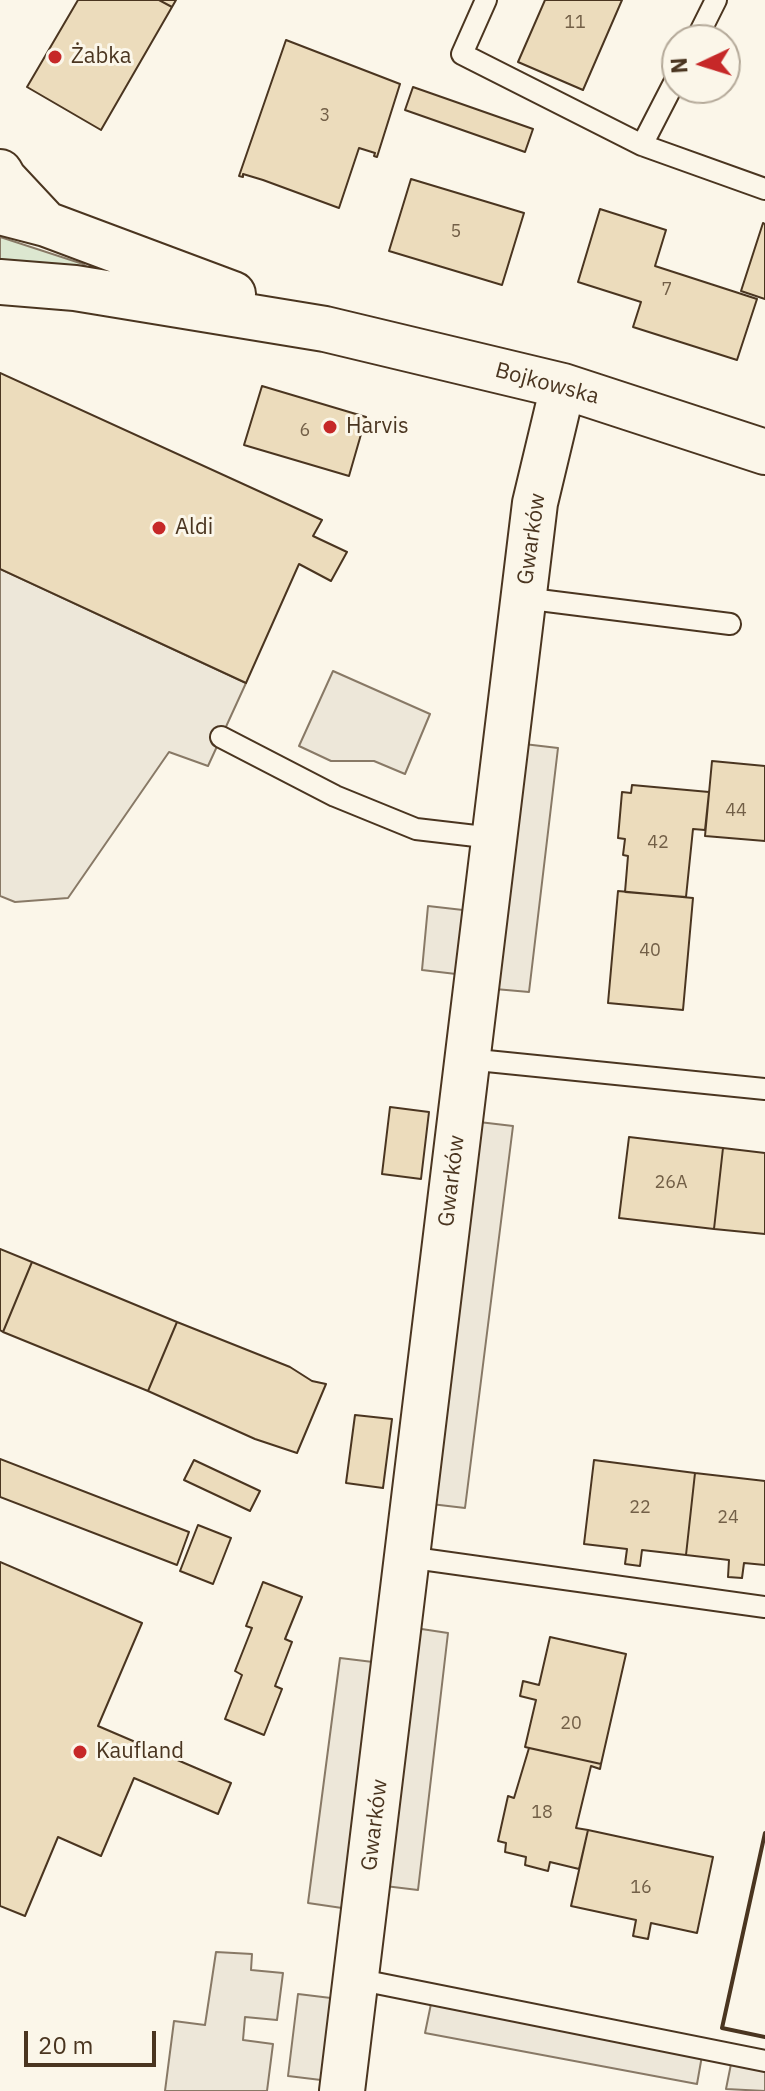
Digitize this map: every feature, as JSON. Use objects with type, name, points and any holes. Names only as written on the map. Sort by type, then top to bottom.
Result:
[{"type":"street","points":[[0,172],[46,224]]},
{"type":"street","name":"Bojkowska","points":[[0,212],[46,224],[325,329]]},
{"type":"street","name":"Bojkowska","points":[[0,282],[75,288],[325,329],[563,386],[765,452]]},
{"type":"street","name":"Gwarków","points":[[342,2091],[535,503],[563,386]]},
{"type":"lane","points":[[486,0],[462,54],[642,145],[765,189]]},
{"type":"lane","points":[[704,24],[716,0]]},
{"type":"lane","points":[[642,145],[663,104]]},
{"type":"lane","points":[[523,598],[730,624]]},
{"type":"lane","points":[[221,737],[335,796],[416,829],[493,838]]},
{"type":"lane","points":[[467,1059],[765,1089]]},
{"type":"lane","points":[[407,1557],[765,1607]]},
{"type":"lane","points":[[356,1979],[765,2061]]},
{"type":"green space","points":[[0,237],[83,264],[86,270],[0,264]]},
{"type":"shaded area","points":[[0,569],[246,683],[208,766],[169,752],[68,898],[15,902],[0,896]]},
{"type":"shaded area","points":[[333,671],[430,714],[405,774],[374,761],[331,761],[299,746]]},
{"type":"shaded area","points":[[524,744],[558,748],[529,992],[495,989]]},
{"type":"shaded area","points":[[428,906],[463,910],[456,974],[422,970]]},
{"type":"shaded area","points":[[479,1122],[513,1126],[465,1508],[431,1504]]},
{"type":"shaded area","points":[[415,1628],[448,1633],[418,1890],[385,1886]]},
{"type":"shaded area","points":[[340,1658],[373,1662],[342,1908],[308,1903]]},
{"type":"shaded area","points":[[216,1952],[252,1954],[251,1970],[283,1973],[277,2020],[245,2017],[243,2040],[273,2044],[267,2091],[165,2091],[174,2021],[205,2025]]},
{"type":"shaded area","points":[[298,1994],[331,1998],[321,2080],[288,2076]]},
{"type":"shaded area","points":[[432,1999],[703,2050],[697,2084],[425,2033]]},
{"type":"shaded area","points":[[732,2059],[765,2065],[765,2091],[726,2089]]},
{"type":"building","points":[[78,0],[159,0],[172,7],[101,130],[27,87]]},
{"type":"building","points":[[159,0],[176,0],[172,7]]},
{"type":"building","points":[[545,0],[622,0],[583,90],[518,62]]},
{"type":"building","points":[[286,40],[400,84],[377,157],[375,153],[359,148],[339,208],[263,180],[243,174],[243,177],[239,176]]},
{"type":"building","points":[[413,87],[533,129],[525,152],[405,110]]},
{"type":"building","points":[[411,179],[524,213],[502,285],[389,251]]},
{"type":"building","points":[[600,209],[666,230],[655,266],[757,299],[737,360],[633,327],[641,302],[578,282]]},
{"type":"building","points":[[765,224],[765,299],[741,291]]},
{"type":"building","name":"Aldi","points":[[0,373],[322,520],[313,536],[347,552],[331,581],[299,564],[246,683],[0,569]]},
{"type":"building","points":[[262,386],[366,417],[349,476],[244,445]]},
{"type":"building","points":[[712,761],[765,766],[765,841],[705,836]]},
{"type":"building","points":[[632,785],[709,792],[705,830],[693,829],[686,897],[625,892],[628,856],[623,855],[625,839],[618,838],[622,792],[631,793]]},
{"type":"building","points":[[618,891],[693,898],[683,1010],[608,1003]]},
{"type":"building","points":[[390,1107],[429,1112],[421,1179],[382,1174]]},
{"type":"building","points":[[629,1137],[723,1148],[714,1229],[619,1218]]},
{"type":"building","points":[[723,1148],[765,1153],[765,1234],[714,1229]]},
{"type":"building","points":[[0,1249],[32,1262],[3,1332],[0,1330]]},
{"type":"building","points":[[32,1262],[177,1322],[148,1391],[3,1332]]},
{"type":"building","points":[[177,1322],[290,1367],[312,1381],[326,1384],[297,1453],[255,1439],[148,1391]]},
{"type":"building","points":[[355,1415],[392,1419],[383,1488],[346,1483]]},
{"type":"building","points":[[0,1459],[189,1532],[177,1565],[0,1497]]},
{"type":"building","points":[[194,1460],[260,1491],[250,1511],[184,1480]]},
{"type":"building","points":[[594,1460],[695,1473],[686,1555],[642,1550],[640,1566],[625,1564],[627,1549],[584,1544]]},
{"type":"building","points":[[695,1473],[765,1481],[765,1565],[744,1563],[742,1578],[728,1577],[729,1560],[686,1555]]},
{"type":"building","points":[[198,1525],[231,1538],[213,1584],[180,1571]]},
{"type":"building","name":"Kaufland","points":[[0,1562],[142,1623],[98,1726],[231,1783],[218,1814],[134,1778],[101,1856],[58,1837],[25,1916],[0,1906]]},
{"type":"building","points":[[263,1582],[302,1597],[285,1639],[292,1642],[275,1686],[282,1689],[264,1735],[225,1719],[242,1675],[235,1671],[252,1628],[246,1626]]},
{"type":"building","points":[[550,1637],[626,1654],[601,1764],[525,1747],[536,1700],[520,1696],[523,1681],[539,1685]]},
{"type":"building","points":[[529,1748],[601,1764],[600,1769],[591,1766],[576,1828],[588,1830],[579,1869],[550,1862],[548,1871],[525,1865],[526,1857],[505,1852],[506,1843],[498,1841],[508,1796],[514,1798]]},
{"type":"building","points":[[588,1830],[713,1857],[697,1933],[651,1923],[648,1939],[633,1936],[636,1920],[571,1906]]},
{"type":"wall","points":[[765,1833],[722,2028],[765,2037]]},
{"type":"place","name":"Żabka","points":[[55,57]]},
{"type":"place","name":"Harvis","points":[[330,427]]},
{"type":"place","name":"Aldi","points":[[159,528]]},
{"type":"place","name":"Kaufland","points":[[80,1752]]}]
